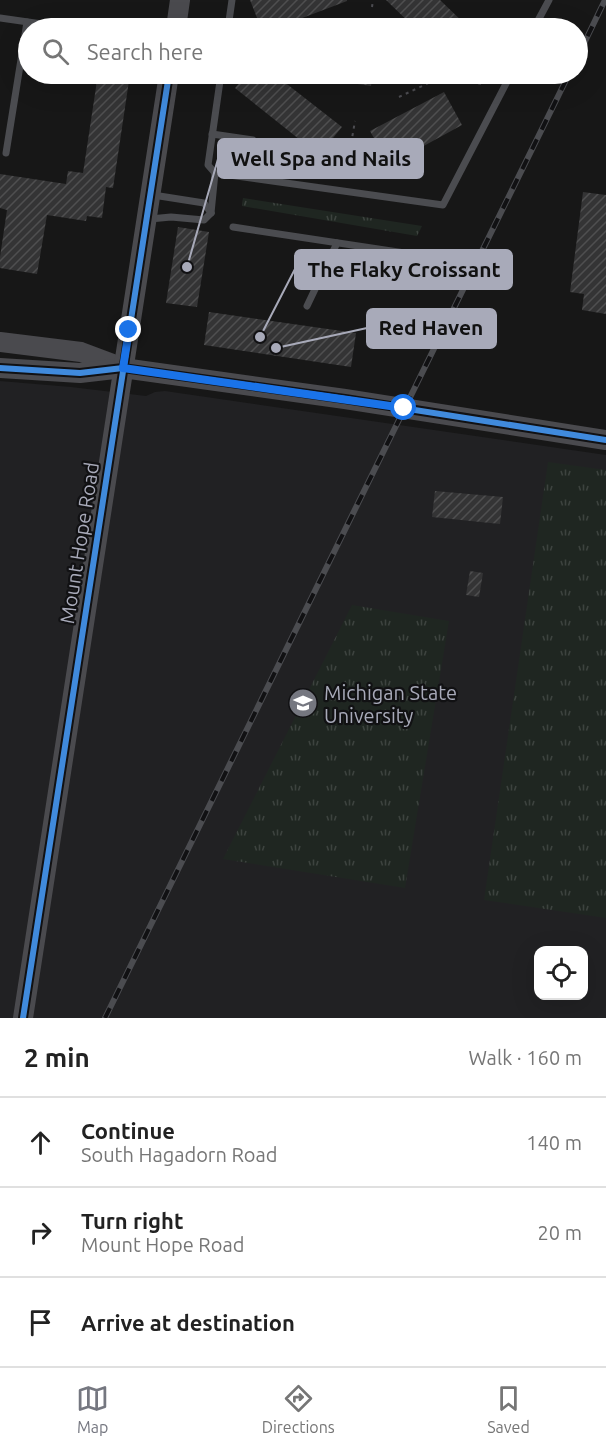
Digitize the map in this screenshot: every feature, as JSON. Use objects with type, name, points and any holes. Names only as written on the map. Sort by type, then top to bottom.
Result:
[{"type":"street","points":[[177,18],[180,0]]},
{"type":"street","name":"Mount Hope Road","points":[[23,1018],[167,84]]},
{"type":"street","points":[[0,342],[81,352],[123,368],[345,399],[606,440]]},
{"type":"street","points":[[0,368],[80,372],[123,368]]},
{"type":"lane","points":[[229,18],[232,0]]},
{"type":"lane","points":[[539,18],[549,0]]},
{"type":"lane","points":[[0,18],[18,21]]},
{"type":"lane","points":[[6,153],[18,78]]},
{"type":"lane","points":[[220,84],[207,165],[215,173],[443,206],[506,84]]},
{"type":"lane","points":[[212,134],[253,140]]},
{"type":"lane","points":[[146,219],[171,217],[204,220],[211,213],[215,173]]},
{"type":"lane","points":[[150,195],[204,203],[211,213]]},
{"type":"lane","points":[[233,227],[418,255]]},
{"type":"lane","points":[[308,306],[337,243]]},
{"type":"path","points":[[372,7],[373,0]]},
{"type":"path","points":[[399,97],[426,84]]},
{"type":"path","points":[[346,173],[356,121]]},
{"type":"shaded area","name":"Michigan State University","points":[[0,381],[146,396],[165,391],[606,455],[606,1018],[0,1018]]},
{"type":"green space","points":[[243,198],[422,226],[417,236],[242,206]]},
{"type":"green space","points":[[548,462],[606,470],[606,918],[484,900]]},
{"type":"green space","points":[[352,605],[449,621],[405,888],[223,859]]},
{"type":"building","points":[[250,0],[347,0],[302,18],[257,18]]},
{"type":"building","points":[[386,0],[440,0],[459,18],[405,18]]},
{"type":"building","points":[[96,84],[129,84],[113,188],[106,187],[102,218],[87,216],[86,221],[47,215],[37,274],[0,268],[7,210],[0,208],[0,174],[66,184],[68,171],[83,173]]},
{"type":"building","points":[[238,84],[287,84],[342,127],[319,155],[235,88]]},
{"type":"building","points":[[444,92],[462,125],[389,165],[370,131]]},
{"type":"building","points":[[583,192],[606,195],[606,314],[582,310],[584,294],[570,292]]},
{"type":"building","points":[[178,227],[209,232],[197,307],[166,303]]},
{"type":"building","points":[[209,312],[356,333],[351,367],[204,345]]},
{"type":"building","points":[[435,491],[503,497],[500,524],[432,517]]},
{"type":"building","points":[[470,571],[483,573],[479,597],[466,595]]},
{"type":"railway","points":[[588,35],[605,0]]},
{"type":"railway","points":[[105,1018],[564,84]]},
{"type":"cycle path","points":[[23,1018],[167,84]]},
{"type":"cycle path","points":[[0,368],[80,373],[123,368],[345,399],[606,440]]},
{"type":"place","name":"Well Spa and Nails","points":[[187,267]]},
{"type":"place","name":"The Flaky Croissant","points":[[260,337]]},
{"type":"place","name":"Red Haven","points":[[276,348]]},
{"type":"place","name":"Michigan State University","points":[[303,703]]},
{"type":"route","points":[[129,330],[123,368],[404,408]]}]
